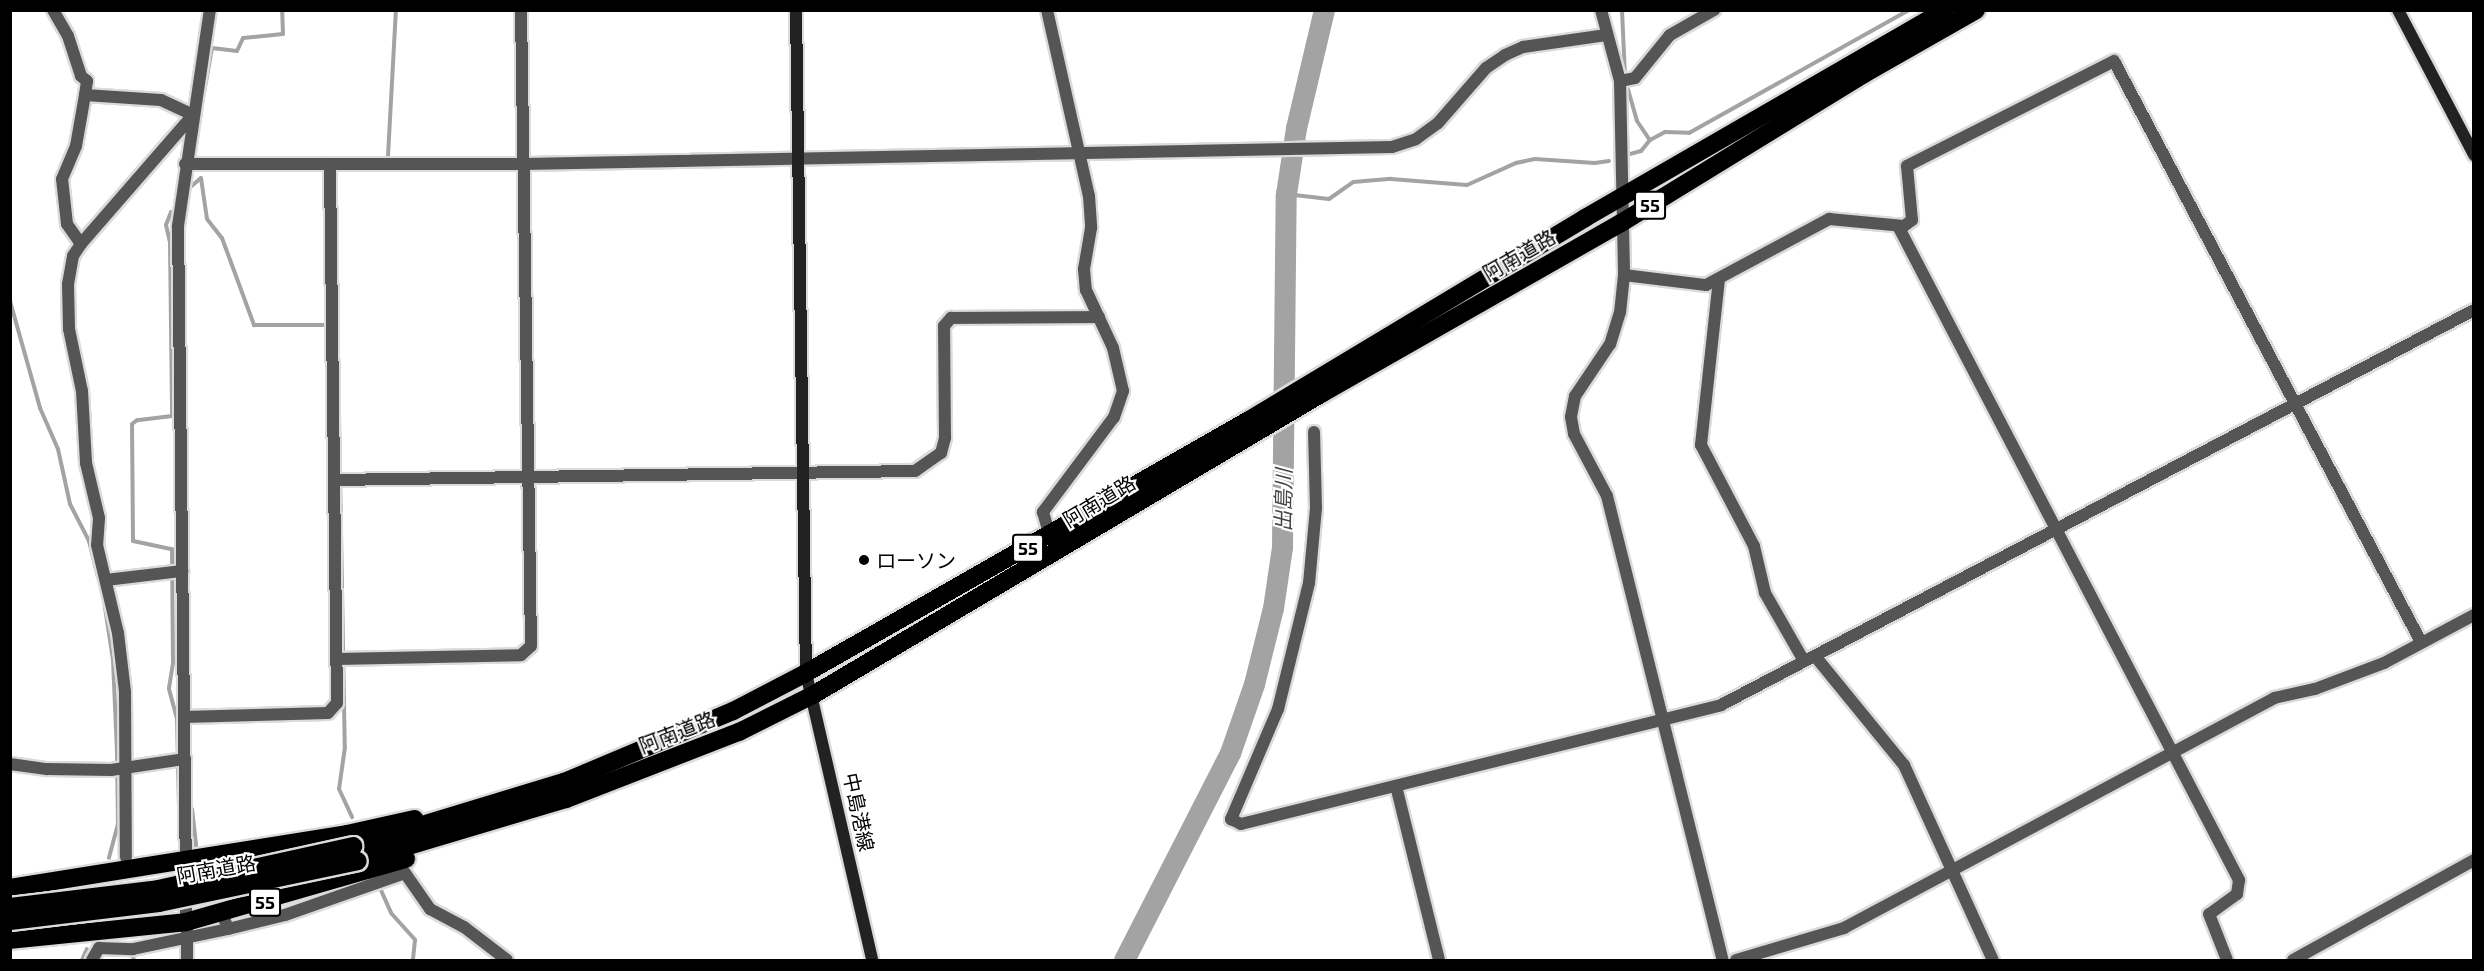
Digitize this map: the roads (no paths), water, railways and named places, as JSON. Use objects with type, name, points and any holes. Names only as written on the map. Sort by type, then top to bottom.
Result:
[{"type":"highway","name":"阿南道路","points":[[1322,386],[1623,196],[1944,10]]},
{"type":"highway","name":"阿南道路","points":[[10,921],[159,903],[508,819],[739,732],[813,695],[1250,428],[1322,386],[1621,223],[1864,74],[1976,10]]},
{"type":"highway","name":"阿南道路","points":[[10,907],[158,889],[356,854],[500,802],[564,782],[733,711],[1250,428]]},
{"type":"highway","name":"55","points":[[10,888],[185,858],[347,834],[500,802]]},
{"type":"highway","name":"55","points":[[10,940],[186,931],[225,921],[376,870],[508,819]]},
{"type":"street","points":[[53,10],[68,36],[81,76],[87,81],[76,146],[62,179],[67,224],[81,244]]},
{"type":"street","points":[[187,960],[180,759],[184,717],[176,570],[178,237],[185,164],[210,10]]},
{"type":"street","points":[[341,658],[521,655],[531,646],[526,476],[521,10]]},
{"type":"street","name":"中島港線","points":[[796,10],[806,673],[813,695],[872,960]]},
{"type":"street","points":[[1047,10],[1049,33],[1069,97],[1081,154],[1091,228],[1084,269],[1086,290],[1113,348],[1124,391],[1121,405],[1043,512],[1050,536]]},
{"type":"street","points":[[1601,10],[1620,81],[1623,196],[1621,223],[1624,275],[1620,312],[1610,344],[1575,396],[1571,417],[1574,434],[1607,496],[1723,960]]},
{"type":"street","points":[[1620,81],[1635,78],[1670,35],[1714,10]]},
{"type":"street","points":[[2398,10],[2474,155]]},
{"type":"street","points":[[185,164],[524,164],[1266,152],[1392,147],[1416,139],[1438,123],[1486,68],[1505,55],[1523,47],[1606,35]]},
{"type":"street","points":[[1624,275],[1706,285],[1829,219],[1898,226],[1912,220],[1907,166],[2114,61],[2421,642]]},
{"type":"street","points":[[85,95],[161,100],[193,115]]},
{"type":"street","points":[[126,858],[119,769],[125,692],[118,633],[97,545],[99,518],[86,463],[82,391],[69,330],[68,284],[73,256],[81,244],[193,115]]},
{"type":"street","points":[[184,717],[328,713],[337,703],[341,658],[330,165]]},
{"type":"street","points":[[1898,226],[2239,880],[2236,894],[2209,914],[2227,960]]},
{"type":"street","points":[[1719,279],[1701,445],[1754,546],[1765,593],[1809,658],[1904,765],[1993,960]]},
{"type":"street","points":[[1314,432],[1316,508],[1309,583],[1296,646],[1278,709],[1231,819],[1241,824],[1662,717],[1721,705],[2474,310]]},
{"type":"street","points":[[338,480],[915,471],[941,453],[945,438],[944,326],[951,318],[1099,316]]},
{"type":"street","points":[[106,580],[176,570]]},
{"type":"street","points":[[1736,960],[1826,936],[2274,698],[2315,689],[2384,663],[2474,615]]},
{"type":"street","points":[[10,764],[47,769],[119,769],[180,759]]},
{"type":"street","points":[[1396,786],[1439,960]]},
{"type":"street","points":[[2293,960],[2474,860]]},
{"type":"street","points":[[225,921],[285,915],[405,873],[430,909],[464,927],[507,960]]},
{"type":"street","points":[[92,960],[99,948],[130,950],[186,931]]},
{"type":"waterway","points":[[204,93],[212,48],[237,51],[243,38],[283,34],[282,10]]},
{"type":"waterway","points":[[388,156],[396,10]]},
{"type":"waterway","name":"出島川","points":[[1124,960],[1230,753],[1254,684],[1273,608],[1282,547],[1286,194],[1296,128],[1324,10]]},
{"type":"waterway","points":[[1622,10],[1625,75]]},
{"type":"waterway","points":[[1650,140],[1665,132],[1689,133],[1909,10]]},
{"type":"waterway","points":[[1627,86],[1637,121],[1650,140],[1641,151],[1630,154]]},
{"type":"waterway","points":[[1286,194],[1329,199],[1353,182],[1391,179],[1467,185],[1516,163],[1535,159],[1595,163],[1609,161]]},
{"type":"waterway","points":[[187,190],[201,178],[207,219],[222,238],[254,325],[326,325]]},
{"type":"waterway","points":[[171,212],[166,225],[170,242],[172,416],[137,420],[132,424],[133,541],[172,549],[173,663],[169,689],[177,718],[179,805]]},
{"type":"waterway","points":[[10,301],[40,408],[58,449],[70,504],[89,541],[98,576]]},
{"type":"waterway","points":[[339,417],[345,747],[339,789],[352,817]]},
{"type":"waterway","points":[[104,601],[113,660],[117,753],[118,824],[109,858]]},
{"type":"waterway","points":[[192,809],[197,853]]},
{"type":"waterway","points":[[380,888],[391,913],[415,940],[413,960]]},
{"type":"waterway","points":[[82,960],[87,949]]},
{"type":"waterway","points":[[131,952],[134,960]]},
{"type":"place","name":"ローソン","points":[[864,560]]}]
